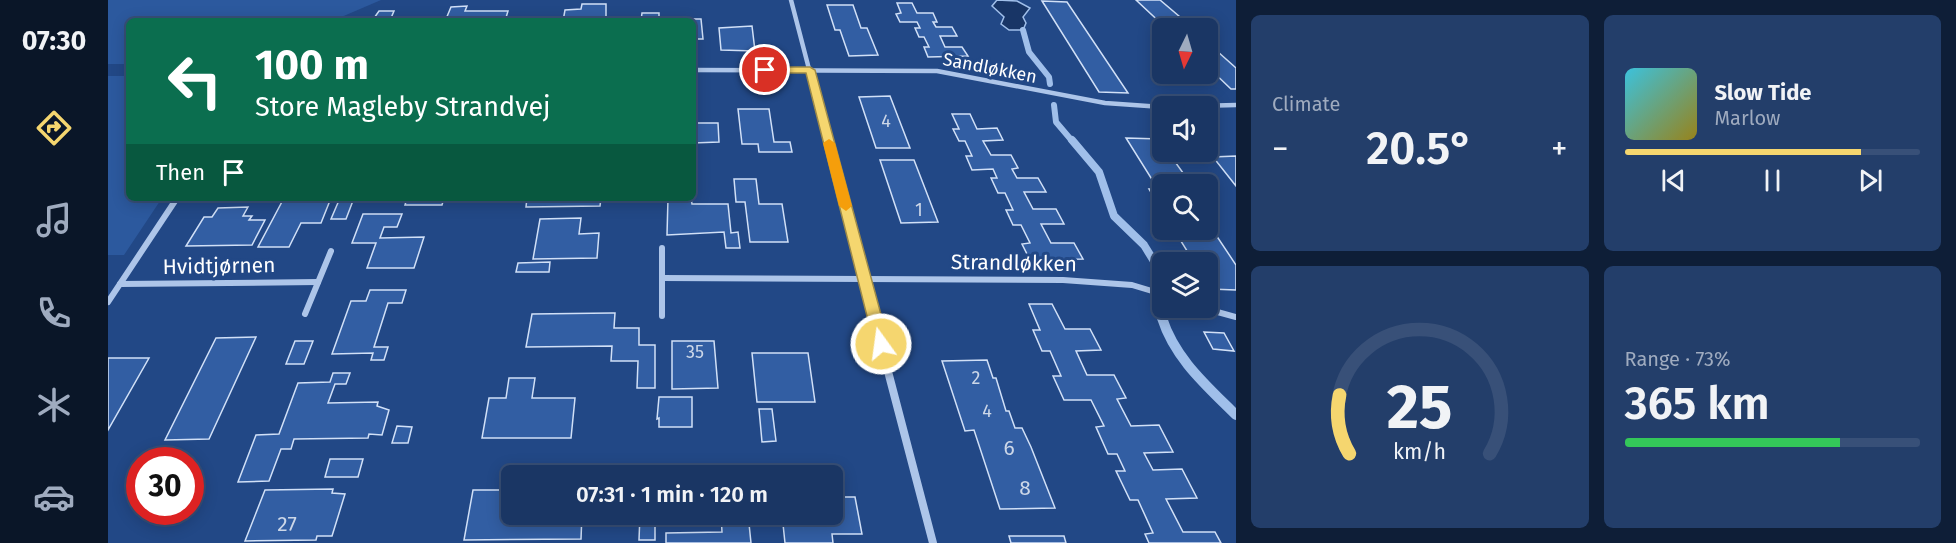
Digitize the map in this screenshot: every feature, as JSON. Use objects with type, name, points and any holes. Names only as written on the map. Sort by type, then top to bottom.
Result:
[{"type":"street","points":[[791,0],[933,543]]},
{"type":"street","name":"Sandløkken","points":[[696,70],[937,70],[971,75],[1091,102],[1152,106]]},
{"type":"street","points":[[1218,105],[1236,105]]},
{"type":"street","name":"Hvidtjørnen","points":[[108,302],[175,201]]},
{"type":"street","points":[[662,248],[662,316]]},
{"type":"street","points":[[305,314],[330,251]]},
{"type":"street","name":"Strandløkken","points":[[662,278],[864,277],[1063,280],[1132,285],[1152,291]]},
{"type":"street","name":"Hvidtjørnen","points":[[120,284],[318,282]]},
{"type":"street","points":[[1218,312],[1236,317]]},
{"type":"shaded area","points":[[108,0],[381,0],[339,18],[126,18],[126,64],[108,64]]},
{"type":"shaded area","points":[[997,0],[1017,1],[1030,8],[1023,17],[1026,23],[1023,30],[1009,30],[1001,24],[1004,17],[992,6]]},
{"type":"shaded area","points":[[108,76],[126,76],[126,201],[160,201],[124,255],[108,255]]},
{"type":"building","points":[[1136,0],[1160,0],[1181,18],[1155,18]]},
{"type":"building","points":[[1042,1],[1067,2],[1128,93],[1099,92]]},
{"type":"building","points":[[897,3],[912,3],[917,13],[933,13],[937,22],[933,22],[936,27],[952,27],[957,36],[940,36],[945,47],[962,47],[968,56],[928,57],[924,47],[929,47],[924,37],[919,37],[915,28],[920,28],[917,22],[900,22],[896,14],[901,13]]},
{"type":"building","points":[[582,4],[606,4],[606,18],[564,18],[565,10],[581,9]]},
{"type":"building","points":[[827,5],[853,5],[861,28],[867,28],[878,55],[849,56],[840,30],[835,30]]},
{"type":"building","points":[[467,6],[465,11],[508,11],[506,18],[446,18],[451,7]]},
{"type":"building","points":[[379,11],[394,11],[391,18],[374,18]]},
{"type":"building","points":[[642,13],[659,13],[659,18],[641,18]]},
{"type":"building","points":[[696,19],[701,19],[703,39],[696,39]]},
{"type":"building","points":[[752,26],[755,51],[721,50],[719,28]]},
{"type":"building","points":[[1218,52],[1236,68],[1236,89],[1231,89],[1218,77]]},
{"type":"building","points":[[890,96],[910,148],[876,148],[859,97]]},
{"type":"building","points":[[738,109],[769,109],[774,142],[790,142],[792,152],[759,152],[758,144],[742,144]]},
{"type":"building","points":[[952,114],[970,114],[977,129],[997,128],[1003,140],[983,141],[991,155],[1011,155],[1018,168],[1012,169],[1017,178],[1038,178],[1046,192],[1024,192],[1033,209],[1056,209],[1064,224],[1041,224],[1051,243],[1074,243],[1083,259],[1030,260],[1022,244],[1030,243],[1021,225],[1013,225],[1006,210],[1013,210],[1005,193],[998,193],[991,178],[997,178],[993,169],[972,170],[966,156],[972,156],[965,141],[959,141],[953,129],[959,129]]},
{"type":"building","points":[[696,123],[718,123],[719,142],[696,143]]},
{"type":"building","points":[[1126,138],[1152,139],[1152,162],[1175,162],[1184,174],[1152,174],[1152,179]]},
{"type":"building","points":[[1236,156],[1236,186],[1217,162],[1218,157]]},
{"type":"building","points":[[880,160],[914,160],[938,222],[901,223]]},
{"type":"building","points":[[734,179],[756,179],[759,204],[782,204],[788,242],[750,242],[745,202],[736,202]]},
{"type":"building","points":[[282,201],[330,201],[321,223],[301,223],[289,247],[258,247]]},
{"type":"building","points":[[339,201],[353,201],[346,219],[331,219]]},
{"type":"building","points":[[406,201],[443,201],[442,205],[405,205]]},
{"type":"building","points":[[527,201],[601,201],[600,206],[526,207]]},
{"type":"building","points":[[668,201],[728,204],[731,233],[738,232],[740,248],[726,248],[724,232],[667,235]]},
{"type":"building","points":[[248,207],[243,216],[252,216],[249,220],[265,220],[252,245],[186,246],[204,217],[212,217],[218,208]]},
{"type":"building","points":[[363,214],[402,214],[397,227],[384,227],[380,238],[424,237],[414,268],[367,268],[376,243],[352,243]]},
{"type":"building","points":[[581,218],[579,234],[599,233],[597,258],[533,259],[540,219]]},
{"type":"building","points":[[1218,238],[1236,265],[1236,290],[1218,289],[1218,252],[1188,252],[1180,240],[1218,240]]},
{"type":"building","points":[[550,262],[549,272],[516,272],[518,263]]},
{"type":"building","points":[[370,290],[406,290],[402,303],[388,303],[374,347],[388,347],[384,360],[371,360],[373,353],[332,354],[351,301],[366,301]]},
{"type":"building","points":[[1029,304],[1052,304],[1065,329],[1090,329],[1101,350],[1076,351],[1087,375],[1114,375],[1126,398],[1117,399],[1131,426],[1159,425],[1173,452],[1144,453],[1153,470],[1182,469],[1197,498],[1166,499],[1183,532],[1215,532],[1221,543],[1149,543],[1145,534],[1153,533],[1138,500],[1130,500],[1116,471],[1125,471],[1117,454],[1108,454],[1096,427],[1104,426],[1091,400],[1064,400],[1053,376],[1061,376],[1050,351],[1042,351],[1033,330],[1040,330]]},
{"type":"building","points":[[615,313],[614,328],[639,328],[639,345],[655,345],[655,388],[637,388],[638,361],[611,361],[612,346],[526,347],[532,314]]},
{"type":"building","points":[[1204,332],[1224,333],[1234,351],[1213,349]]},
{"type":"building","points":[[256,337],[209,439],[165,440],[216,338]]},
{"type":"building","points":[[295,341],[313,341],[304,364],[286,364]]},
{"type":"building","points":[[672,341],[714,341],[718,388],[672,389]]},
{"type":"building","points":[[752,353],[808,353],[815,402],[757,402]]},
{"type":"building","points":[[108,358],[149,358],[108,430]]},
{"type":"building","points":[[987,360],[993,378],[996,378],[1006,411],[1009,411],[1015,428],[1022,428],[1055,508],[1000,509],[974,430],[965,431],[942,361]]},
{"type":"building","points":[[333,373],[350,373],[346,384],[335,384],[328,403],[378,402],[377,406],[389,410],[382,435],[369,434],[368,438],[294,439],[291,449],[281,449],[269,481],[238,482],[256,435],[279,434],[298,383],[330,382]]},
{"type":"building","points":[[509,378],[535,378],[532,398],[575,398],[571,438],[482,438],[489,398],[506,398]]},
{"type":"building","points":[[659,397],[692,397],[692,427],[659,427],[659,418],[657,419]]},
{"type":"building","points":[[759,409],[772,409],[776,441],[762,442]]},
{"type":"building","points":[[397,426],[412,427],[408,443],[392,443]]},
{"type":"building","points":[[330,459],[363,459],[358,477],[325,477]]},
{"type":"building","points":[[333,489],[332,493],[345,494],[332,536],[317,536],[316,540],[245,541],[265,490]]},
{"type":"building","points":[[473,490],[501,490],[501,525],[582,525],[581,539],[464,540]]},
{"type":"building","points":[[843,497],[855,497],[862,534],[832,534],[833,543],[785,543],[783,525],[843,525]]},
{"type":"building","points":[[640,525],[655,525],[655,540],[639,540]]},
{"type":"building","points":[[722,525],[749,525],[751,543],[666,543],[666,533],[722,532]]},
{"type":"building","points":[[1009,536],[1064,536],[1066,543],[1011,543]]},
{"type":"waterway","points":[[1023,30],[1029,52],[1049,77],[1050,84]]},
{"type":"waterway","points":[[1054,105],[1056,122],[1073,142]]},
{"type":"waterway","points":[[1072,140],[1099,172],[1114,216],[1144,245],[1152,258]]},
{"type":"waterway","points":[[1162,318],[1183,359],[1236,415]]},
{"type":"slow traffic","points":[[829,143],[846,206]]},
{"type":"route","points":[[765,70],[810,70],[881,344]]}]
